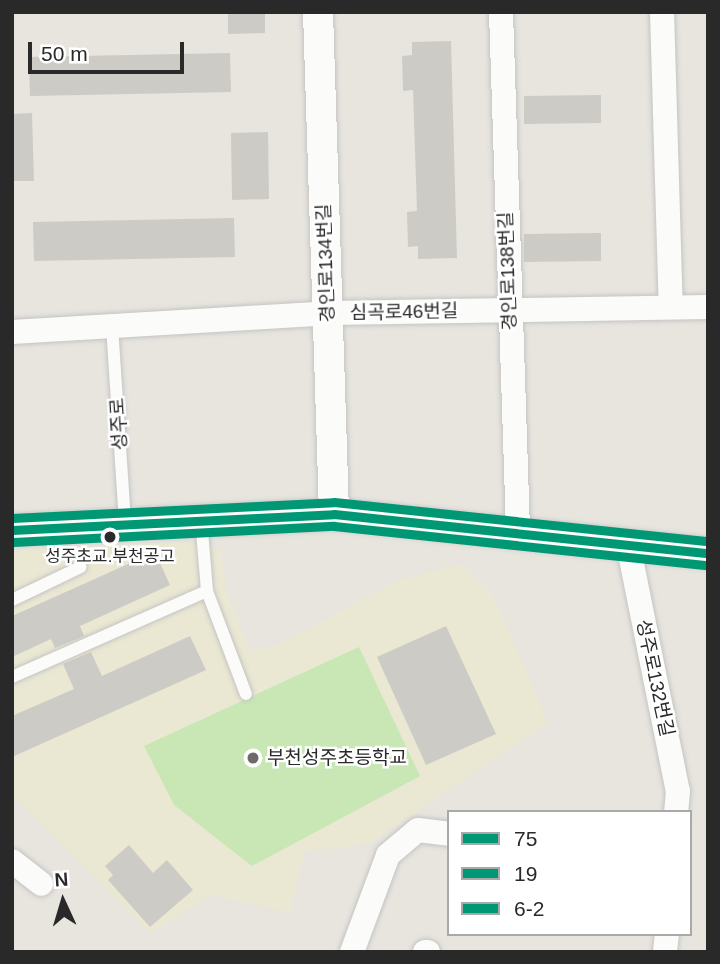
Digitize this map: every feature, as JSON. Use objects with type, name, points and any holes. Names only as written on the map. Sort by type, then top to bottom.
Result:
[{"type":"street","name":"경인로134번길","points":[[318,12],[334,514]]},
{"type":"street","name":"경인로138번길","points":[[501,12],[518,530]]},
{"type":"street","points":[[662,12],[671,307]]},
{"type":"street","name":"심곡로46번길","points":[[12,332],[328,313],[708,307]]},
{"type":"street","points":[[12,530],[125,522],[334,514],[518,530],[708,553]]},
{"type":"street","name":"성주로132번길","points":[[628,544],[678,791],[677,810]]},
{"type":"street","points":[[352,952],[388,855],[418,830],[447,834]]},
{"type":"street","points":[[12,861],[41,884]]},
{"type":"lane","name":"성주로","points":[[112,326],[125,522]]},
{"type":"lane","points":[[201,519],[207,591],[246,694]]},
{"type":"lane","points":[[12,600],[81,567]]},
{"type":"lane","points":[[12,677],[207,591]]},
{"type":"shaded area","name":"부천성주초등학교","points":[[180,542],[221,550],[226,591],[251,652],[281,644],[394,582],[460,564],[494,598],[548,722],[370,843],[304,852],[291,913],[210,895],[150,933],[12,795],[12,551]]},
{"type":"green space","points":[[359,647],[420,776],[252,866],[174,805],[144,746]]},
{"type":"building","points":[[228,12],[265,12],[265,33],[228,34]]},
{"type":"building","points":[[451,41],[457,258],[418,259],[418,246],[408,247],[407,212],[417,211],[413,90],[403,91],[402,56],[412,55],[412,42]]},
{"type":"building","points":[[230,53],[231,92],[30,96],[29,57]]},
{"type":"building","points":[[601,95],[601,123],[524,124],[524,96]]},
{"type":"building","points":[[32,113],[34,181],[12,181],[12,114]]},
{"type":"building","points":[[268,132],[269,199],[232,200],[231,133]]},
{"type":"building","points":[[234,218],[235,257],[34,261],[33,222]]},
{"type":"building","points":[[601,233],[601,261],[524,262],[524,234]]},
{"type":"building","points":[[155,552],[170,585],[80,626],[84,636],[55,648],[51,639],[12,657],[12,616]]},
{"type":"building","points":[[446,626],[496,734],[426,765],[377,657]]},
{"type":"building","points":[[190,636],[206,670],[12,757],[12,716],[74,689],[63,664],[91,652],[102,676]]},
{"type":"building","points":[[129,845],[153,873],[167,860],[193,890],[150,927],[108,880],[113,875],[105,866]]},
{"type":"transit line","name":"6-2","points":[[12,518],[334,502],[708,541]]},
{"type":"transit line","name":"75","points":[[12,530],[334,514],[708,553]]},
{"type":"transit line","name":"19","points":[[13,542],[334,526],[707,565]]},
{"type":"place","name":"성주초교.부천공고","points":[[110,537]]},
{"type":"place","name":"부천성주초등학교","points":[[253,758]]}]
